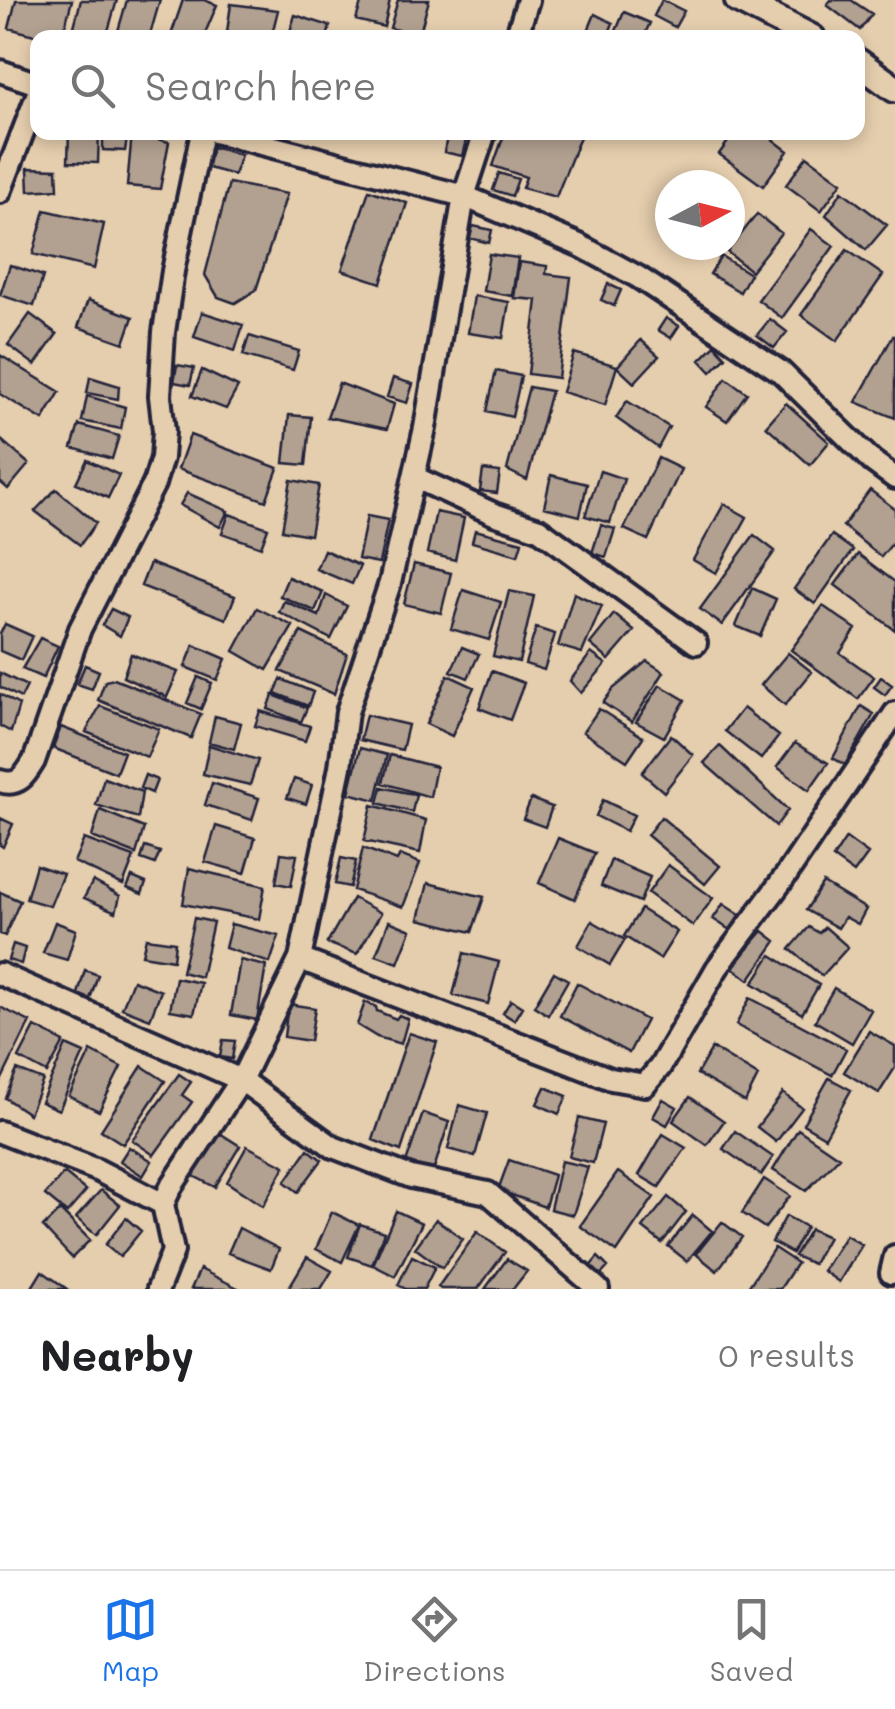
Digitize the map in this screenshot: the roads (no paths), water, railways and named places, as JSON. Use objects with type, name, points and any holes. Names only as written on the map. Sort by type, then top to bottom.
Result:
[{"type":"street","points":[[519,30],[528,0]]},
{"type":"street","points":[[738,0],[796,30]]},
{"type":"street","points":[[865,67],[895,89]]},
{"type":"street","points":[[0,71],[30,81]]},
{"type":"street","points":[[0,192],[30,115]]},
{"type":"street","points":[[0,781],[9,784],[24,778],[34,761],[80,629],[154,484],[164,432],[160,396],[164,332],[200,140]]},
{"type":"street","points":[[246,140],[464,196],[579,245],[638,277],[781,372],[872,461],[895,478]]},
{"type":"street","points":[[158,1289],[173,1251],[163,1204],[241,1080],[300,959],[340,767],[350,699],[390,584],[414,477],[464,196],[482,140]]},
{"type":"street","points":[[414,477],[494,514],[538,529],[696,643]]},
{"type":"street","points":[[300,959],[611,1080],[644,1085],[660,1067],[716,968],[787,874],[895,713]]},
{"type":"street","points":[[0,974],[241,1080],[333,1147],[411,1177],[488,1193],[598,1289]]},
{"type":"street","points":[[0,1132],[97,1170],[163,1204]]}]
